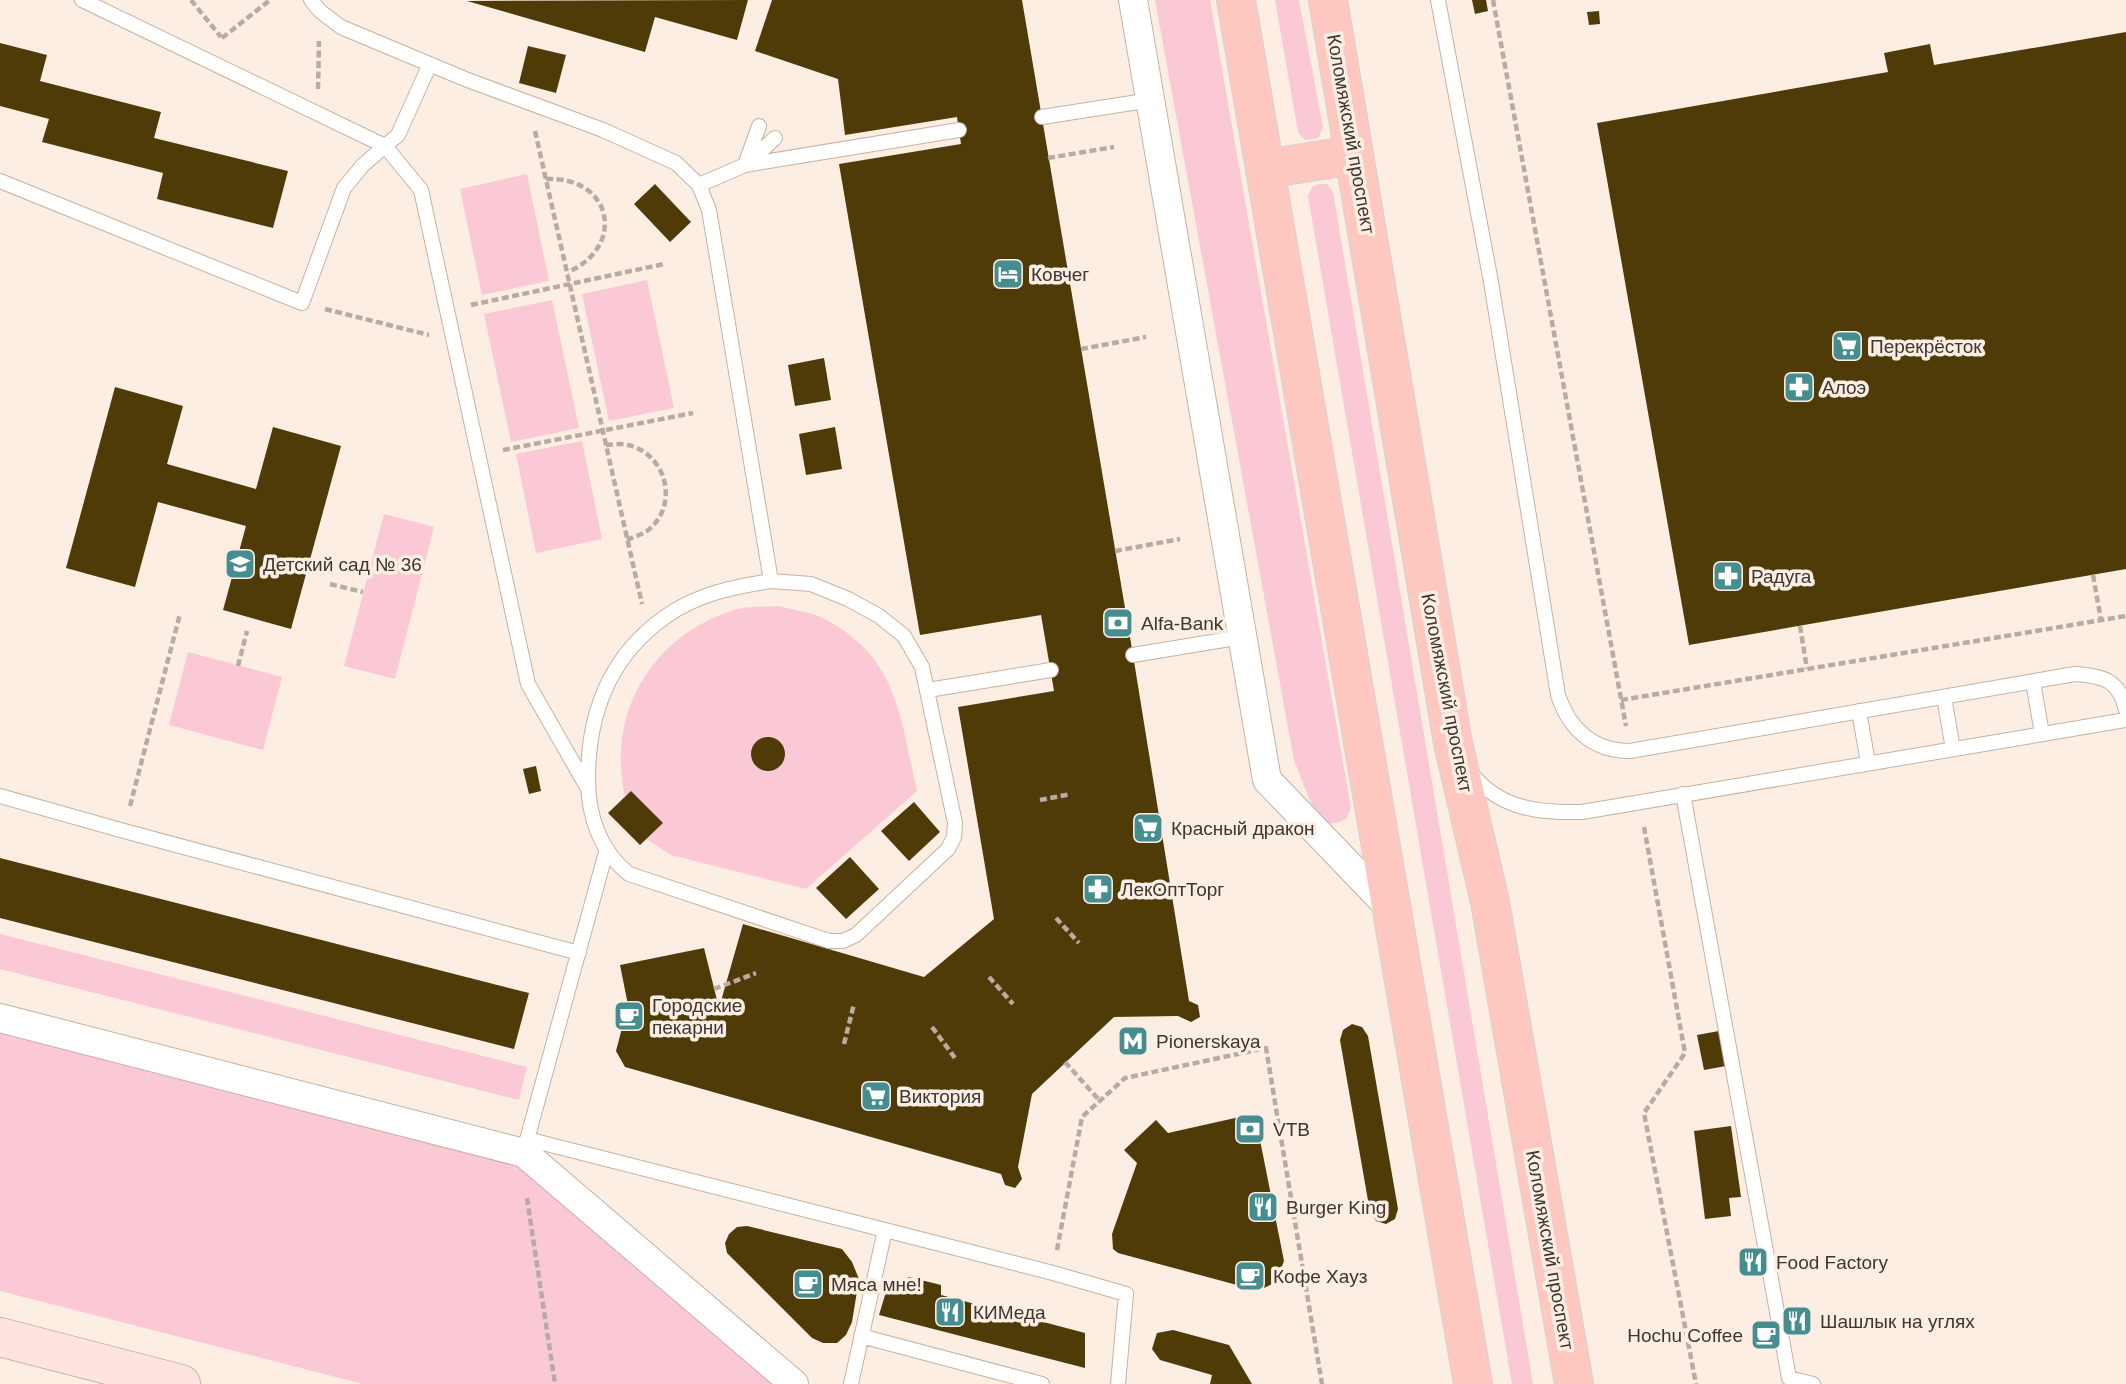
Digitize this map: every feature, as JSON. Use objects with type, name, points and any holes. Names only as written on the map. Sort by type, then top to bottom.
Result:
[{"type":"main road","points":[[1236,0],[1473,1384]]},
{"type":"main road","name":"Коломяжский проспект","points":[[1328,0],[1453,743],[1490,902],[1574,1384]]},
{"type":"main road","points":[[1265,169],[1354,155]]},
{"type":"main road","points":[[0,1337],[181,1384]]},
{"type":"street","points":[[1133,0],[1267,780],[1394,912]]},
{"type":"street","points":[[0,1018],[525,1146],[794,1384]]},
{"type":"lane","points":[[82,0],[385,146],[421,190],[528,684],[588,788]]},
{"type":"lane","points":[[1438,0],[1491,282],[1558,695],[1572,725],[1595,744],[1609,750],[1630,751],[2075,674],[2104,678],[2123,695],[2126,710]]},
{"type":"lane","points":[[315,5],[341,27],[603,130],[676,163],[699,185],[709,210],[771,581]]},
{"type":"lane","points":[[0,181],[302,303],[344,188],[363,166],[398,135],[430,64]]},
{"type":"lane","points":[[1042,117],[1151,100]]},
{"type":"lane","points":[[745,165],[759,126]]},
{"type":"lane","points":[[699,185],[745,165],[959,131]]},
{"type":"lane","points":[[745,165],[775,138]]},
{"type":"lane","points":[[771,581],[811,584],[848,598],[878,616],[904,636],[922,667],[955,823],[954,837],[948,849],[856,935],[843,941],[829,941],[629,874],[606,852],[590,811],[588,750],[591,727],[601,697],[625,656],[648,632],[665,617],[709,594],[732,587],[771,581]]},
{"type":"lane","points":[[1133,655],[1242,637]]},
{"type":"lane","points":[[928,690],[1051,670]]},
{"type":"lane","points":[[2033,682],[2042,734]]},
{"type":"lane","points":[[1944,697],[1953,749]]},
{"type":"lane","points":[[1859,711],[1868,763]]},
{"type":"lane","points":[[1453,743],[1482,787],[1503,801],[1525,809],[1554,813],[1582,812],[2126,720]]},
{"type":"lane","points":[[1683,794],[1789,1378],[1813,1384]]},
{"type":"lane","points":[[0,796],[579,953]]},
{"type":"lane","points":[[606,852],[525,1146],[885,1230],[1126,1294],[1118,1384]]},
{"type":"lane","points":[[850,1384],[885,1230]]},
{"type":"lane","points":[[861,1336],[1042,1384]]},
{"type":"path","points":[[199,56],[270,0]]},
{"type":"path","points":[[1493,0],[1630,751]]},
{"type":"path","points":[[315,5],[318,114]]},
{"type":"path","points":[[529,103],[648,632]]},
{"type":"path","points":[[1048,158],[1114,146]]},
{"type":"path","points":[[546,178],[565,178],[582,184],[596,198],[604,215],[604,234],[598,251],[585,265],[568,272]]},
{"type":"path","points":[[447,310],[664,264]]},
{"type":"path","points":[[302,303],[453,342]]},
{"type":"path","points":[[1081,349],[1146,337]]},
{"type":"path","points":[[478,455],[693,413]]},
{"type":"path","points":[[606,446],[626,444],[644,451],[658,464],[665,482],[666,500],[659,518],[646,531],[627,540]]},
{"type":"path","points":[[1115,551],[1180,539]]},
{"type":"path","points":[[2093,575],[2101,620]]},
{"type":"path","points":[[331,584],[363,592]]},
{"type":"path","points":[[136,783],[180,614]]},
{"type":"path","points":[[1621,700],[2126,616]]},
{"type":"path","points":[[1800,626],[1807,669]]},
{"type":"path","points":[[238,666],[247,631]]},
{"type":"path","points":[[1040,800],[1071,794]]},
{"type":"path","points":[[1640,802],[1685,1053],[1644,1113],[1696,1384]]},
{"type":"path","points":[[1056,918],[1079,943]]},
{"type":"path","points":[[714,989],[757,973]]},
{"type":"path","points":[[989,977],[1013,1004]]},
{"type":"path","points":[[844,1044],[854,1004]]},
{"type":"path","points":[[932,1027],[956,1058]]},
{"type":"path","points":[[1053,1273],[1082,1117],[1125,1078],[1266,1048],[1322,1384]]},
{"type":"path","points":[[1065,1062],[1100,1101]]},
{"type":"path","points":[[525,1146],[523,1167],[555,1384]]},
{"type":"shaded area","points":[[1155,0],[1210,0],[1351,808],[1347,818],[1337,823],[1327,823],[1317,815],[1294,760]]},
{"type":"shaded area","points":[[1275,0],[1299,0],[1323,127],[1318,138],[1305,140],[1298,132]]},
{"type":"shaded area","points":[[527,174],[549,281],[482,295],[460,189]]},
{"type":"shaded area","points":[[1327,184],[1333,192],[1533,1384],[1512,1384],[1308,196],[1313,186]]},
{"type":"shaded area","points":[[647,280],[674,408],[609,421],[582,294]]},
{"type":"shaded area","points":[[552,300],[579,428],[511,442],[484,314]]},
{"type":"shaded area","points":[[582,441],[602,539],[536,553],[516,454]]},
{"type":"shaded area","points":[[384,514],[434,527],[395,679],[344,666]]},
{"type":"shaded area","points":[[779,606],[825,619],[850,635],[868,652],[882,671],[892,692],[900,715],[917,791],[806,889],[671,855],[646,839],[662,823],[631,791],[625,797],[621,766],[629,709],[641,683],[657,660],[678,640],[702,623],[736,609]]},
{"type":"shaded area","points":[[188,652],[282,677],[263,750],[169,725]]},
{"type":"shaded area","points":[[0,934],[527,1067],[519,1100],[0,969]]},
{"type":"shaded area","points":[[0,1033],[525,1165],[774,1384],[363,1384],[0,1291]]},
{"type":"building","points":[[748,0],[737,40],[655,17],[645,52],[467,1]]},
{"type":"building","points":[[772,0],[1022,0],[1189,1001],[1198,1005],[1200,1017],[1191,1022],[1178,1016],[1114,1017],[1032,1094],[1018,1167],[1022,1179],[1015,1188],[1005,1185],[1001,1174],[625,1067],[616,1051],[628,1005],[620,965],[704,948],[719,1008],[743,924],[924,977],[994,919],[958,707],[1054,691],[1041,615],[920,635],[839,164],[961,144],[957,117],[845,135],[838,79],[755,51]]},
{"type":"building","points":[[1472,0],[1486,0],[1488,11],[1475,14]]},
{"type":"building","points":[[1599,11],[1600,24],[1589,25],[1587,12]]},
{"type":"building","points":[[2126,32],[2126,569],[1689,645],[1597,123],[1888,72],[1884,53],[1930,44],[1934,65]]},
{"type":"building","points":[[0,43],[47,55],[40,81],[161,112],[154,138],[288,171],[273,228],[157,199],[163,173],[42,142],[49,119],[0,106]]},
{"type":"building","points":[[528,46],[566,55],[556,93],[519,83]]},
{"type":"building","points":[[655,184],[691,222],[670,242],[634,204]]},
{"type":"building","points":[[824,358],[831,400],[795,406],[788,365]]},
{"type":"building","points":[[115,387],[183,406],[167,464],[256,489],[273,427],[341,446],[291,629],[223,610],[246,526],[158,502],[135,587],[66,568]]},
{"type":"building","points":[[835,427],[842,469],[806,475],[799,434]]},
{"type":"building","points":[[768,737],[780,742],[785,754],[780,766],[768,771],[756,766],[751,754],[756,742]]},
{"type":"building","points":[[536,766],[541,791],[529,794],[523,769]]},
{"type":"building","points":[[631,791],[663,823],[640,845],[608,813]]},
{"type":"building","points":[[914,802],[940,832],[909,861],[881,831]]},
{"type":"building","points":[[850,857],[879,889],[846,919],[816,888]]},
{"type":"building","points":[[0,858],[529,993],[514,1049],[0,918]]},
{"type":"building","points":[[1352,1024],[1362,1027],[1368,1036],[1398,1209],[1395,1219],[1386,1224],[1376,1221],[1370,1212],[1340,1040],[1343,1030]]},
{"type":"building","points":[[1719,1031],[1726,1066],[1704,1070],[1697,1035]]},
{"type":"building","points":[[1244,1116],[1255,1119],[1284,1261],[1276,1282],[1264,1288],[1237,1285],[1118,1253],[1113,1249],[1112,1234],[1137,1163],[1124,1150],[1156,1120],[1168,1133]]},
{"type":"building","points":[[1731,1126],[1741,1197],[1729,1198],[1731,1216],[1705,1219],[1694,1131]]},
{"type":"building","name":"Мяса мне!","points":[[747,1226],[842,1249],[852,1262],[859,1279],[852,1322],[846,1335],[837,1343],[823,1343],[812,1338],[727,1253],[725,1243],[729,1234],[737,1227]]},
{"type":"building","points":[[909,1277],[941,1285],[941,1295],[1085,1333],[1085,1368],[879,1315],[885,1295]]},
{"type":"building","points":[[1173,1330],[1229,1345],[1252,1384],[1210,1384],[1212,1375],[1160,1360],[1152,1349],[1157,1333]]},
{"type":"place","name":"Ковчег","points":[[1008,274]]},
{"type":"place","name":"Перекрёсток","points":[[1847,346]]},
{"type":"place","name":"Алоэ","points":[[1799,387]]},
{"type":"place","name":"Детский сад № 36","points":[[240,564]]},
{"type":"place","name":"Радуга","points":[[1728,576]]},
{"type":"place","name":"Alfa-Bank","points":[[1118,623]]},
{"type":"place","name":"Красный дракон","points":[[1148,828]]},
{"type":"place","name":"ЛекОптТорг","points":[[1098,889]]},
{"type":"place","name":"Городские пекарни","points":[[629,1016]]},
{"type":"place","name":"Pionerskaya","points":[[1133,1041]]},
{"type":"place","name":"Виктория","points":[[876,1096]]},
{"type":"place","name":"VTB","points":[[1250,1129]]},
{"type":"place","name":"Burger King","points":[[1263,1207]]},
{"type":"place","name":"Food Factory","points":[[1753,1262]]},
{"type":"place","name":"Кофе Хауз","points":[[1250,1276]]},
{"type":"place","name":"Мяса мне!","points":[[808,1284]]},
{"type":"place","name":"КИМеда","points":[[950,1312]]},
{"type":"place","name":"Шашлык на углях","points":[[1797,1321]]},
{"type":"place","name":"Hochu Coffee","points":[[1766,1335]]}]
